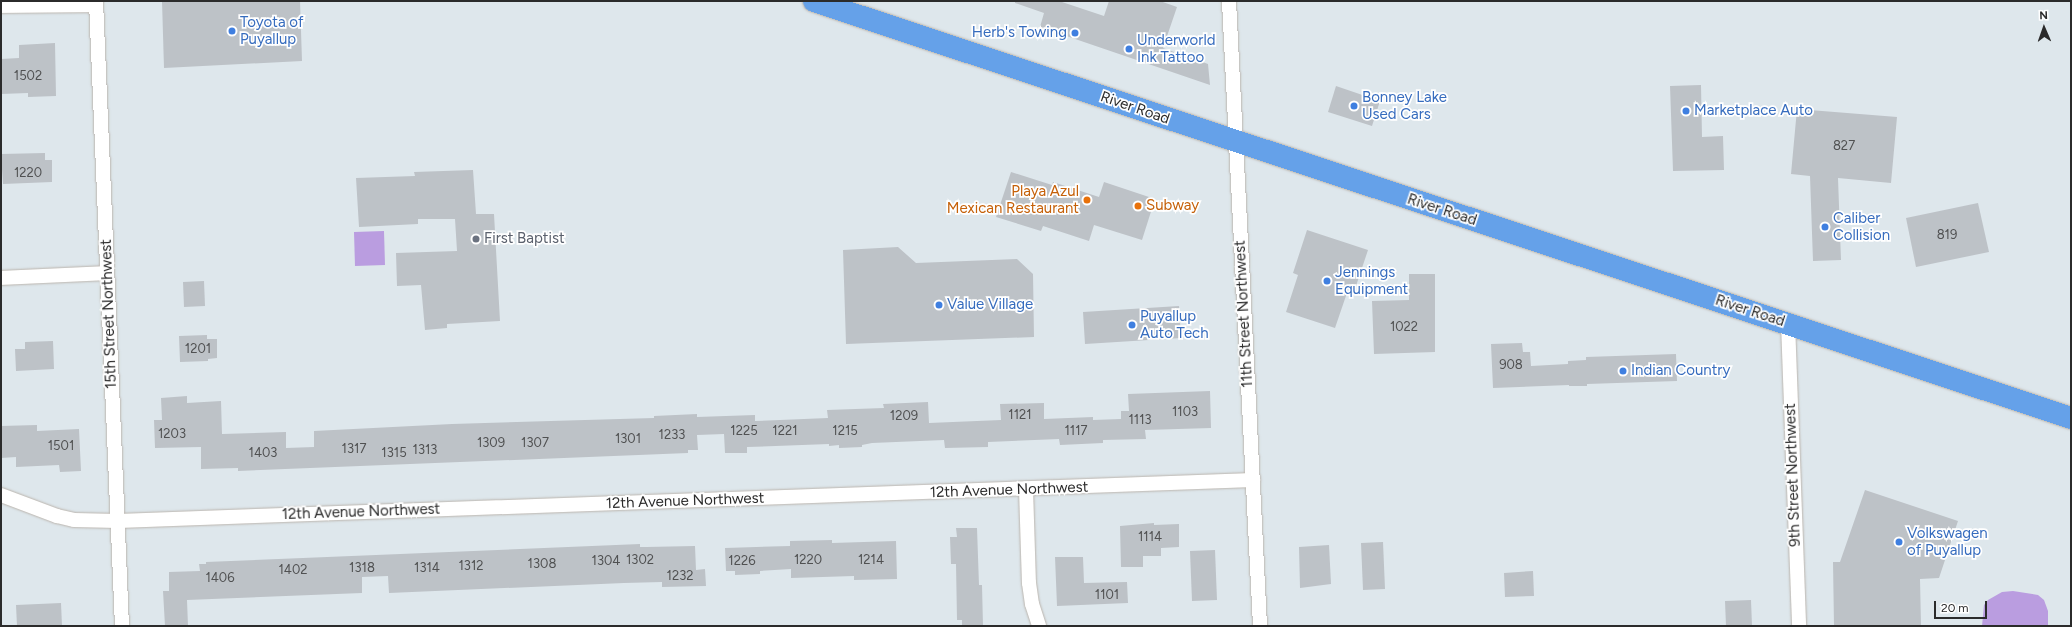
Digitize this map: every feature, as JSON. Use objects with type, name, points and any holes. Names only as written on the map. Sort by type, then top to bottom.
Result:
[{"type":"main road","name":"River Road","points":[[814,1],[2071,418]]},
{"type":"street","name":"11th Street Northwest","points":[[1229,1],[1260,626]]},
{"type":"street","points":[[1,6],[96,3]]},
{"type":"street","name":"15th Street Northwest","points":[[96,3],[122,626]]},
{"type":"street","points":[[1,278],[107,273]]},
{"type":"street","name":"9th Street Northwest","points":[[1788,323],[1799,626]]},
{"type":"street","name":"12th Avenue Northwest","points":[[1,495],[57,516],[74,520],[118,521],[1252,480]]},
{"type":"street","points":[[1026,489],[1029,584],[1032,604],[1039,626]]},
{"type":"shaded area","points":[[384,231],[385,265],[355,266],[354,232]]},
{"type":"shaded area","points":[[2013,591],[2038,595],[2044,600],[2048,611],[2048,626],[1982,626],[1984,605],[1988,600],[2002,592]]},
{"type":"building","name":"Toyota of Puyallup","points":[[162,1],[300,1],[302,61],[164,68]]},
{"type":"building","points":[[1015,1],[1059,1],[1104,16],[1109,1],[1160,1],[1177,7],[1163,48],[1208,64],[1210,85],[1040,27],[1044,13],[1015,3]]},
{"type":"building","points":[[55,43],[56,96],[28,97],[28,93],[1,94],[1,59],[19,58],[19,45]]},
{"type":"building","name":"Marketplace Auto","points":[[1701,85],[1702,137],[1723,136],[1724,170],[1673,171],[1670,86]]},
{"type":"building","name":"Bonney Lake Used Cars","points":[[1336,86],[1380,101],[1372,126],[1328,112]]},
{"type":"building","points":[[1797,109],[1897,117],[1891,183],[1838,178],[1841,260],[1813,261],[1810,176],[1791,174]]},
{"type":"building","points":[[45,153],[45,160],[52,160],[52,182],[3,184],[1,154]]},
{"type":"building","name":"First Baptist","points":[[473,170],[476,214],[494,214],[500,321],[447,324],[447,328],[425,330],[421,285],[397,286],[396,253],[457,251],[455,219],[418,219],[418,224],[359,227],[356,178],[415,176],[414,172]]},
{"type":"building","points":[[1011,172],[1052,185],[1053,182],[1099,197],[1104,182],[1155,199],[1142,240],[1094,225],[1089,241],[1043,226],[1041,231],[996,217]]},
{"type":"building","points":[[1978,203],[1989,252],[1916,267],[1906,218]]},
{"type":"building","name":"Jennings Equipment","points":[[1307,230],[1368,250],[1355,289],[1349,287],[1335,328],[1286,312],[1298,275],[1293,273]]},
{"type":"building","name":"Value Village","points":[[898,247],[916,263],[1017,259],[1033,274],[1034,337],[846,344],[843,250]]},
{"type":"building","points":[[1409,274],[1435,274],[1435,352],[1374,354],[1372,301],[1409,300]]},
{"type":"building","points":[[204,281],[205,306],[184,307],[183,282]]},
{"type":"building","name":"Puyallup Auto Tech","points":[[1179,306],[1181,338],[1085,344],[1083,312]]},
{"type":"building","points":[[207,335],[207,339],[217,339],[217,358],[208,359],[208,361],[180,362],[179,336]]},
{"type":"building","points":[[53,341],[54,369],[16,371],[15,349],[25,349],[25,342]]},
{"type":"building","points":[[1522,343],[1523,352],[1530,352],[1531,366],[1568,364],[1568,361],[1586,360],[1586,357],[1676,354],[1677,381],[1587,384],[1587,386],[1569,385],[1493,388],[1491,344]]},
{"type":"building","points":[[1210,391],[1211,428],[1145,430],[1146,439],[1103,440],[1103,443],[1060,445],[1059,439],[988,442],[988,447],[945,448],[944,440],[872,443],[862,445],[862,447],[839,448],[839,445],[829,446],[829,444],[747,447],[747,453],[725,453],[724,434],[697,435],[698,450],[688,450],[688,453],[238,471],[238,468],[201,469],[201,447],[155,448],[154,420],[162,420],[161,398],[187,396],[187,403],[221,401],[222,434],[286,432],[286,448],[314,447],[314,431],[452,424],[654,418],[654,416],[697,414],[697,417],[755,415],[755,421],[828,418],[827,410],[884,408],[883,404],[928,402],[929,423],[1001,420],[1000,404],[1044,403],[1044,419],[1093,417],[1093,420],[1121,419],[1121,411],[1129,411],[1128,394]]},
{"type":"building","points":[[37,425],[37,431],[79,429],[81,471],[60,472],[59,465],[16,467],[16,457],[1,458],[1,426]]},
{"type":"building","name":"Volkswagen of Puyallup","points":[[1865,490],[1958,521],[1939,578],[1920,579],[1921,626],[1834,626],[1833,562],[1840,562]]},
{"type":"building","points":[[1154,523],[1154,525],[1179,524],[1179,547],[1161,548],[1161,556],[1143,556],[1143,567],[1121,567],[1120,526]]},
{"type":"building","points":[[956,528],[977,528],[979,585],[982,585],[983,626],[962,626],[962,620],[957,620],[956,564],[951,564],[950,537],[957,537]]},
{"type":"building","points":[[832,540],[832,543],[896,541],[897,579],[854,580],[854,576],[791,578],[791,569],[760,571],[760,574],[735,575],[735,571],[726,571],[725,548],[790,546],[790,541]]},
{"type":"building","points":[[1383,542],[1385,589],[1363,590],[1361,543]]},
{"type":"building","points":[[640,544],[640,547],[695,546],[696,570],[705,569],[706,586],[662,587],[662,582],[389,593],[388,576],[362,577],[362,593],[187,600],[188,626],[165,626],[163,591],[169,591],[169,572],[200,571],[199,564],[206,564],[206,562]]},
{"type":"building","points":[[1329,545],[1331,584],[1300,588],[1299,547]]},
{"type":"building","points":[[1215,550],[1217,600],[1192,601],[1190,551]]},
{"type":"building","points":[[1055,557],[1083,557],[1084,583],[1127,582],[1128,603],[1057,606]]},
{"type":"building","points":[[1533,571],[1534,596],[1505,597],[1504,573]]},
{"type":"building","points":[[1751,600],[1752,626],[1726,626],[1725,601]]},
{"type":"building","points":[[61,603],[62,626],[17,626],[16,605]]},
{"type":"place","name":"Toyota of Puyallup","points":[[232,31]]},
{"type":"place","name":"Herb's Towing","points":[[1075,33]]},
{"type":"place","name":"Underworld Ink Tattoo","points":[[1129,49]]},
{"type":"place","name":"Bonney Lake Used Cars","points":[[1354,106]]},
{"type":"place","name":"Marketplace Auto","points":[[1686,111]]},
{"type":"place","name":"Playa Azul Mexican Restaurant","points":[[1087,200]]},
{"type":"place","name":"Subway","points":[[1138,206]]},
{"type":"place","name":"Caliber Collision","points":[[1825,227]]},
{"type":"place","name":"First Baptist","points":[[476,239]]},
{"type":"place","name":"Jennings Equipment","points":[[1327,281]]},
{"type":"place","name":"Value Village","points":[[939,305]]},
{"type":"place","name":"Puyallup Auto Tech","points":[[1132,325]]},
{"type":"place","name":"Indian Country","points":[[1623,371]]},
{"type":"place","name":"Volkswagen of Puyallup","points":[[1899,542]]}]
